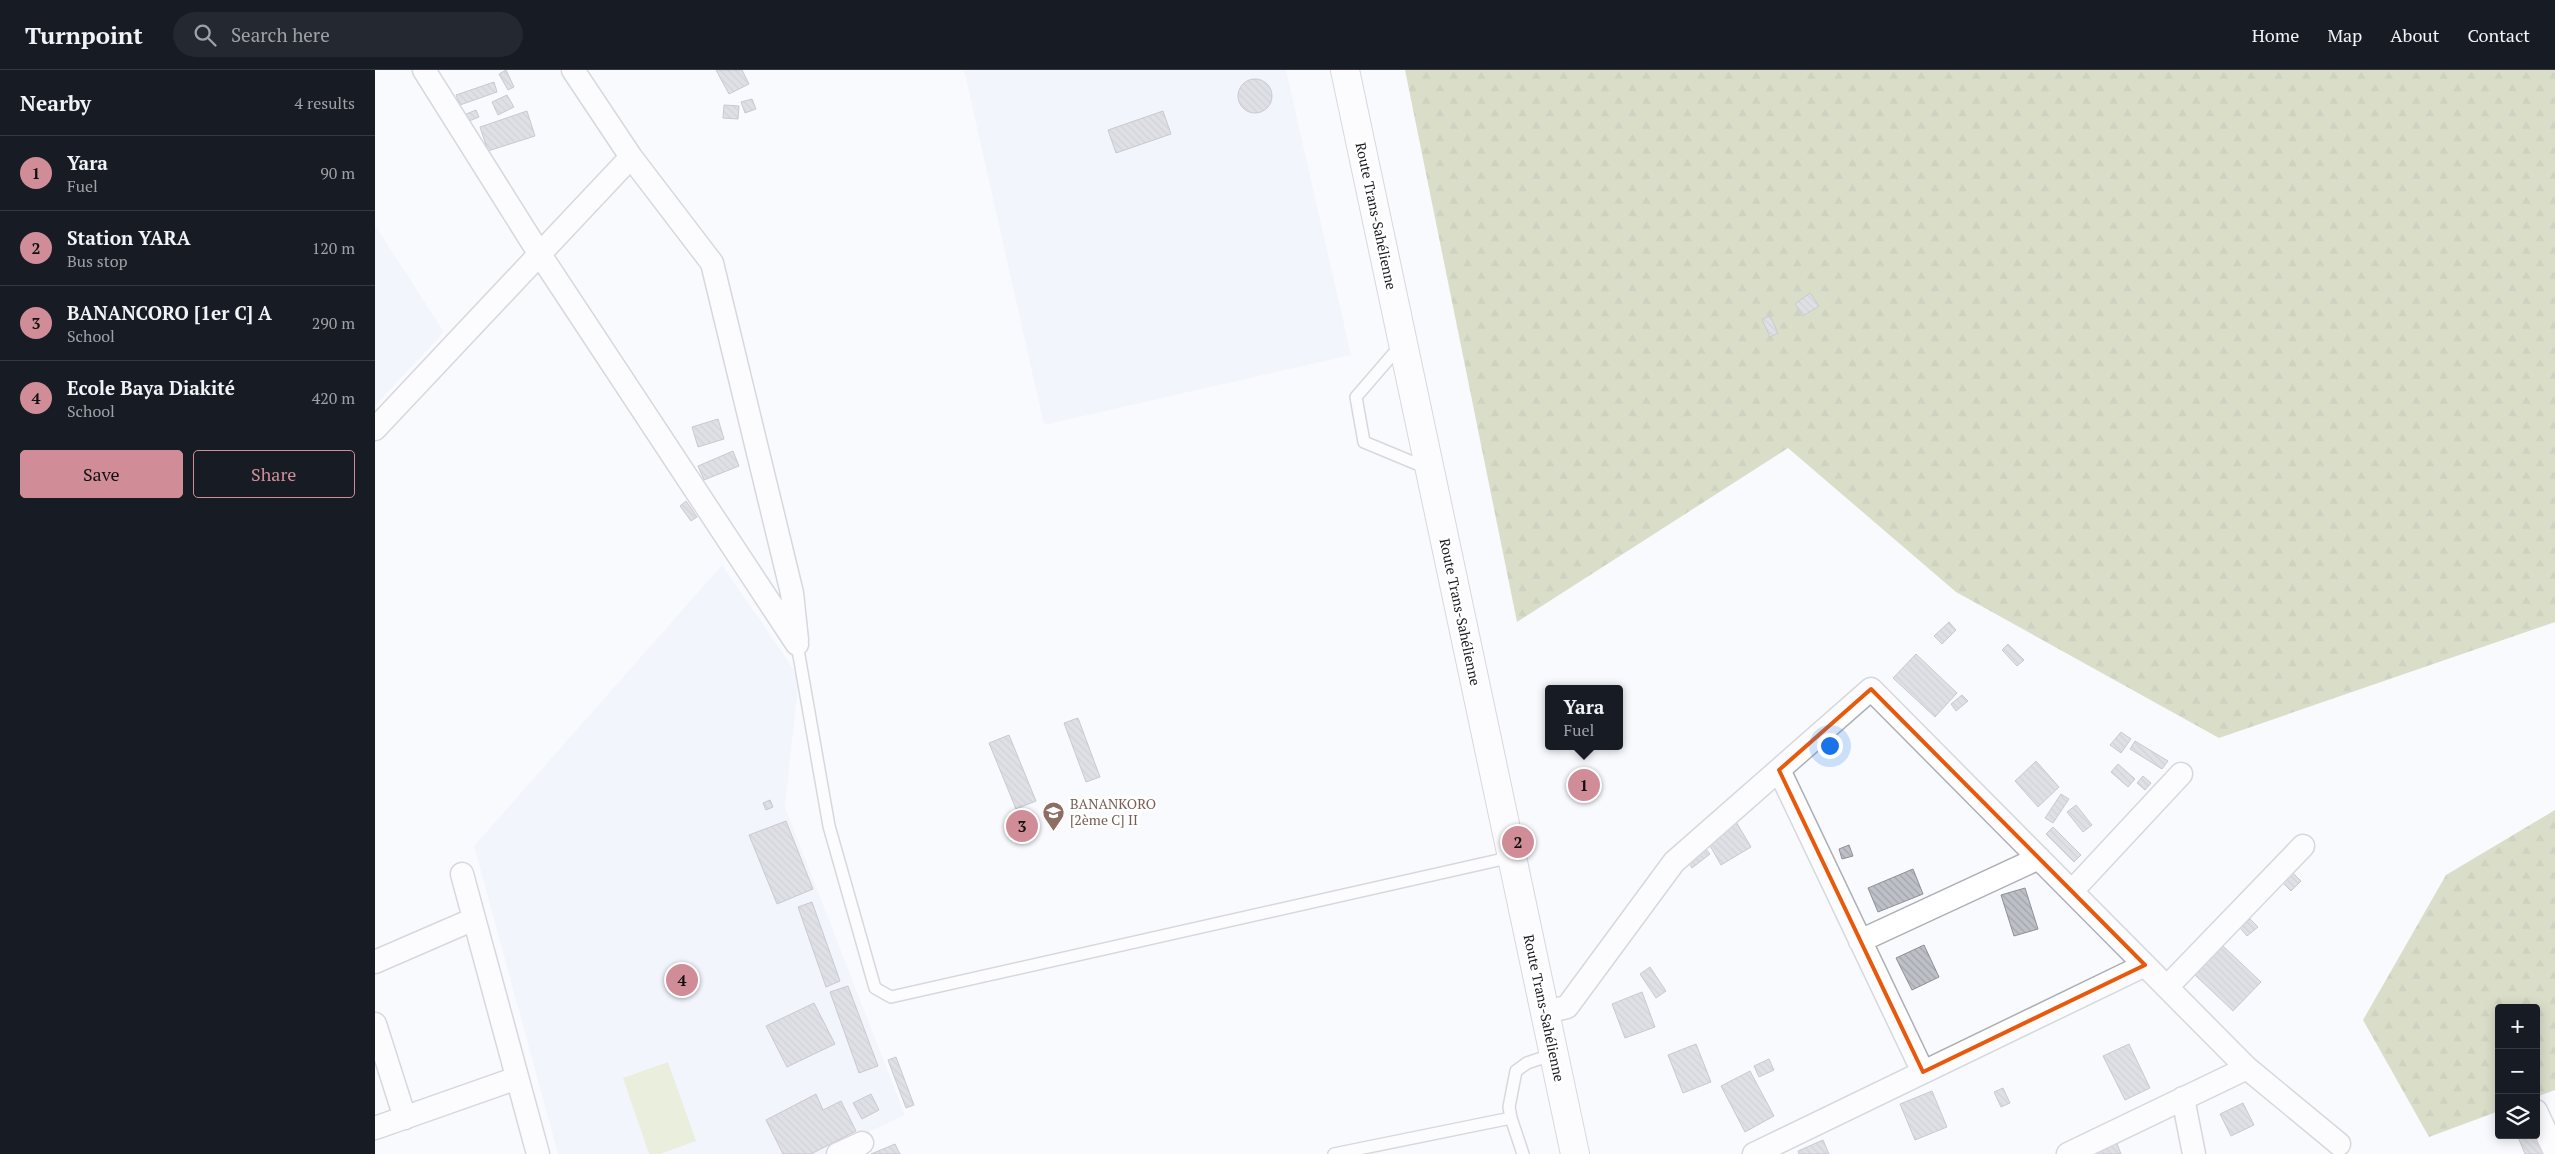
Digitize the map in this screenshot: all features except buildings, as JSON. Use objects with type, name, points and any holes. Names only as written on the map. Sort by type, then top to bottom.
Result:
[{"type":"highway","name":"Route Trans-Sahélienne","points":[[1345,70],[1575,1154]]},
{"type":"street","points":[[424,70],[539,254],[797,644]]},
{"type":"street","points":[[573,70],[631,158],[712,263],[792,593],[797,644]]},
{"type":"street","points":[[375,429],[631,158]]},
{"type":"street","points":[[1545,1012],[1567,1007],[1674,862],[1871,689],[2247,1068],[2339,1144]]},
{"type":"street","points":[[1779,770],[1923,1072]]},
{"type":"street","points":[[2072,891],[2181,774]]},
{"type":"street","points":[[2167,988],[2303,846]]},
{"type":"street","points":[[1861,941],[2039,858]]},
{"type":"street","points":[[462,874],[538,1154]]},
{"type":"street","points":[[375,962],[474,918]]},
{"type":"street","points":[[1754,1154],[2145,965]]},
{"type":"street","points":[[375,1024],[405,1118]]},
{"type":"street","points":[[2068,1154],[2247,1068]]},
{"type":"street","points":[[375,1128],[517,1078]]},
{"type":"street","points":[[2183,1098],[2195,1154]]},
{"type":"street","points":[[2540,1120],[2555,1152]]},
{"type":"street","points":[[838,1154],[862,1143]]},
{"type":"lane","points":[[1403,342],[1356,397],[1364,442],[1430,470]]},
{"type":"lane","points":[[797,644],[829,826],[875,988],[891,997],[1512,857]]},
{"type":"lane","points":[[1523,1154],[1509,1107],[1516,1072],[1527,1063],[1554,1054]]},
{"type":"lane","points":[[1334,1154],[1511,1118]]},
{"type":"highlighted area","points":[[1871,689],[2145,965],[1923,1072],[1779,770]]},
{"type":"shaded area","points":[[964,70],[1286,70],[1351,355],[1044,425]]},
{"type":"shaded area","points":[[375,225],[444,332],[375,406]]},
{"type":"shaded area","points":[[722,565],[799,677],[785,807],[905,1115],[822,1154],[558,1154],[474,846]]},
{"type":"green space","points":[[1405,70],[2555,70],[2555,622],[2219,738],[1956,592],[1788,448],[1517,622]]},
{"type":"green space","points":[[2555,810],[2555,1090],[2540,1096],[2540,1004],[2495,1004],[2495,1112],[2429,1137],[2363,1020],[2446,875]]},
{"type":"green space","points":[[668,1062],[696,1141],[660,1154],[649,1154],[623,1078]]},
{"type":"place","name":"Yara","points":[[1584,785]]},
{"type":"place","name":"BANANCORO [1er C] A","points":[[1022,826]]},
{"type":"place","name":"BANANKORO [2ème C] II","points":[[1054,831]]},
{"type":"place","name":"Station YARA","points":[[1518,842]]},
{"type":"place","name":"Ecole Baya Diakité","points":[[682,980]]}]
